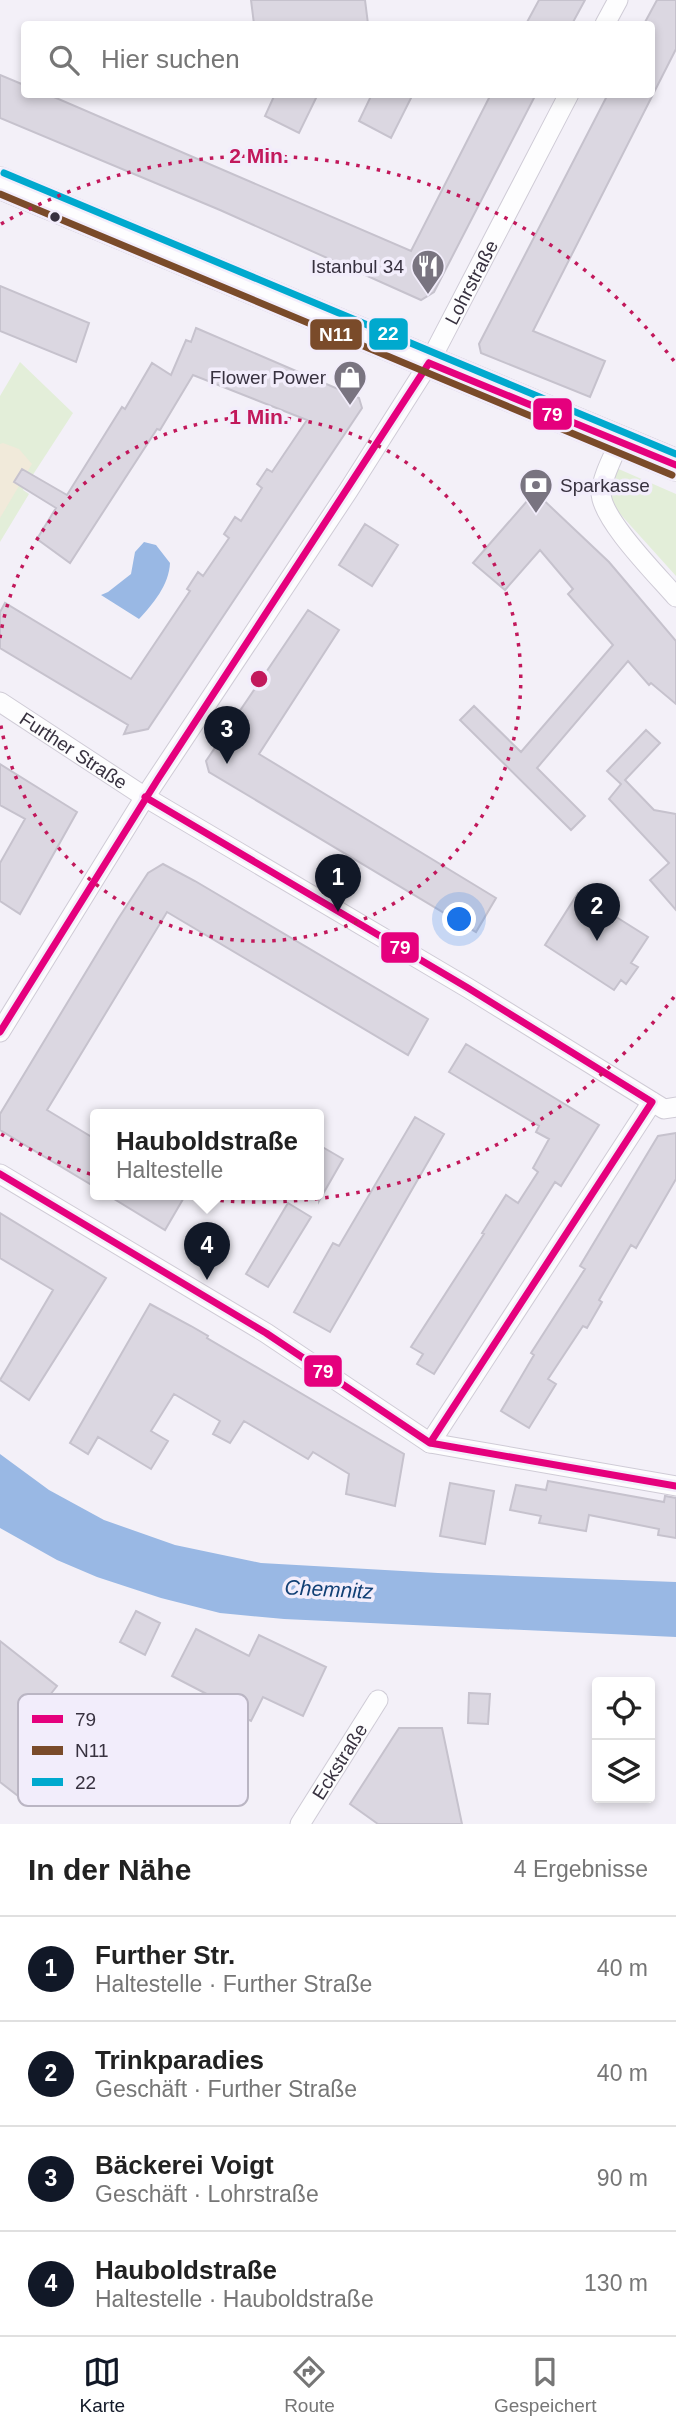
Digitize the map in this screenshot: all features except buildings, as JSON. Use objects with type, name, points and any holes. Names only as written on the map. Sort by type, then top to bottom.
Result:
[{"type":"main road","points":[[0,183],[676,465]]},
{"type":"street","points":[[607,21],[618,0]]},
{"type":"street","name":"Lohrstraße","points":[[0,1032],[145,797],[348,491],[429,363],[567,98]]},
{"type":"street","points":[[620,442],[601,490],[602,502],[612,522],[676,597]]},
{"type":"street","name":"Further Straße","points":[[0,702],[145,797],[468,988],[652,1101]]},
{"type":"street","points":[[430,1443],[652,1101],[664,1109],[676,1107]]},
{"type":"street","points":[[0,1174],[266,1333],[430,1443],[676,1486]]},
{"type":"street","name":"Eckstraße","points":[[300,1824],[379,1700]]},
{"type":"green space","points":[[20,362],[73,413],[23,490],[29,494],[0,542],[0,396]]},
{"type":"green space","points":[[614,467],[676,494],[676,576],[613,506],[610,493]]},
{"type":"sand","points":[[0,444],[19,449],[32,464],[0,518]]},
{"type":"water","points":[[144,542],[156,545],[170,563],[167,579],[155,600],[139,619],[101,595],[131,574],[135,552]]},
{"type":"water","name":"Chemnitz","points":[[0,1454],[49,1490],[104,1520],[175,1545],[261,1563],[676,1582],[676,1637],[284,1619],[220,1613],[161,1598],[97,1577],[57,1560],[0,1528]]},
{"type":"transit line","name":"22","points":[[4,173],[676,454]]},
{"type":"transit line","name":"N11","points":[[0,194],[672,475]]},
{"type":"transit line","name":"79","points":[[429,363],[676,465]]},
{"type":"transit line","name":"79","points":[[0,1032],[158,779],[429,363]]},
{"type":"transit line","name":"79","points":[[145,797],[468,988],[652,1102]]},
{"type":"transit line","name":"79","points":[[430,1443],[652,1102]]},
{"type":"transit line","name":"79","points":[[0,1174],[266,1333],[430,1443],[676,1486]]},
{"type":"place","name":"Istanbul 34","points":[[428,296]]},
{"type":"place","name":"Flower Power","points":[[350,407]]},
{"type":"place","name":"Sparkasse","points":[[536,515]]},
{"type":"place","name":"Bäckerei Voigt","points":[[227,764]]},
{"type":"place","name":"Further Str.","points":[[338,912]]},
{"type":"place","name":"Trinkparadies","points":[[597,941]]},
{"type":"place","name":"Hauboldstraße","points":[[207,1280]]}]
